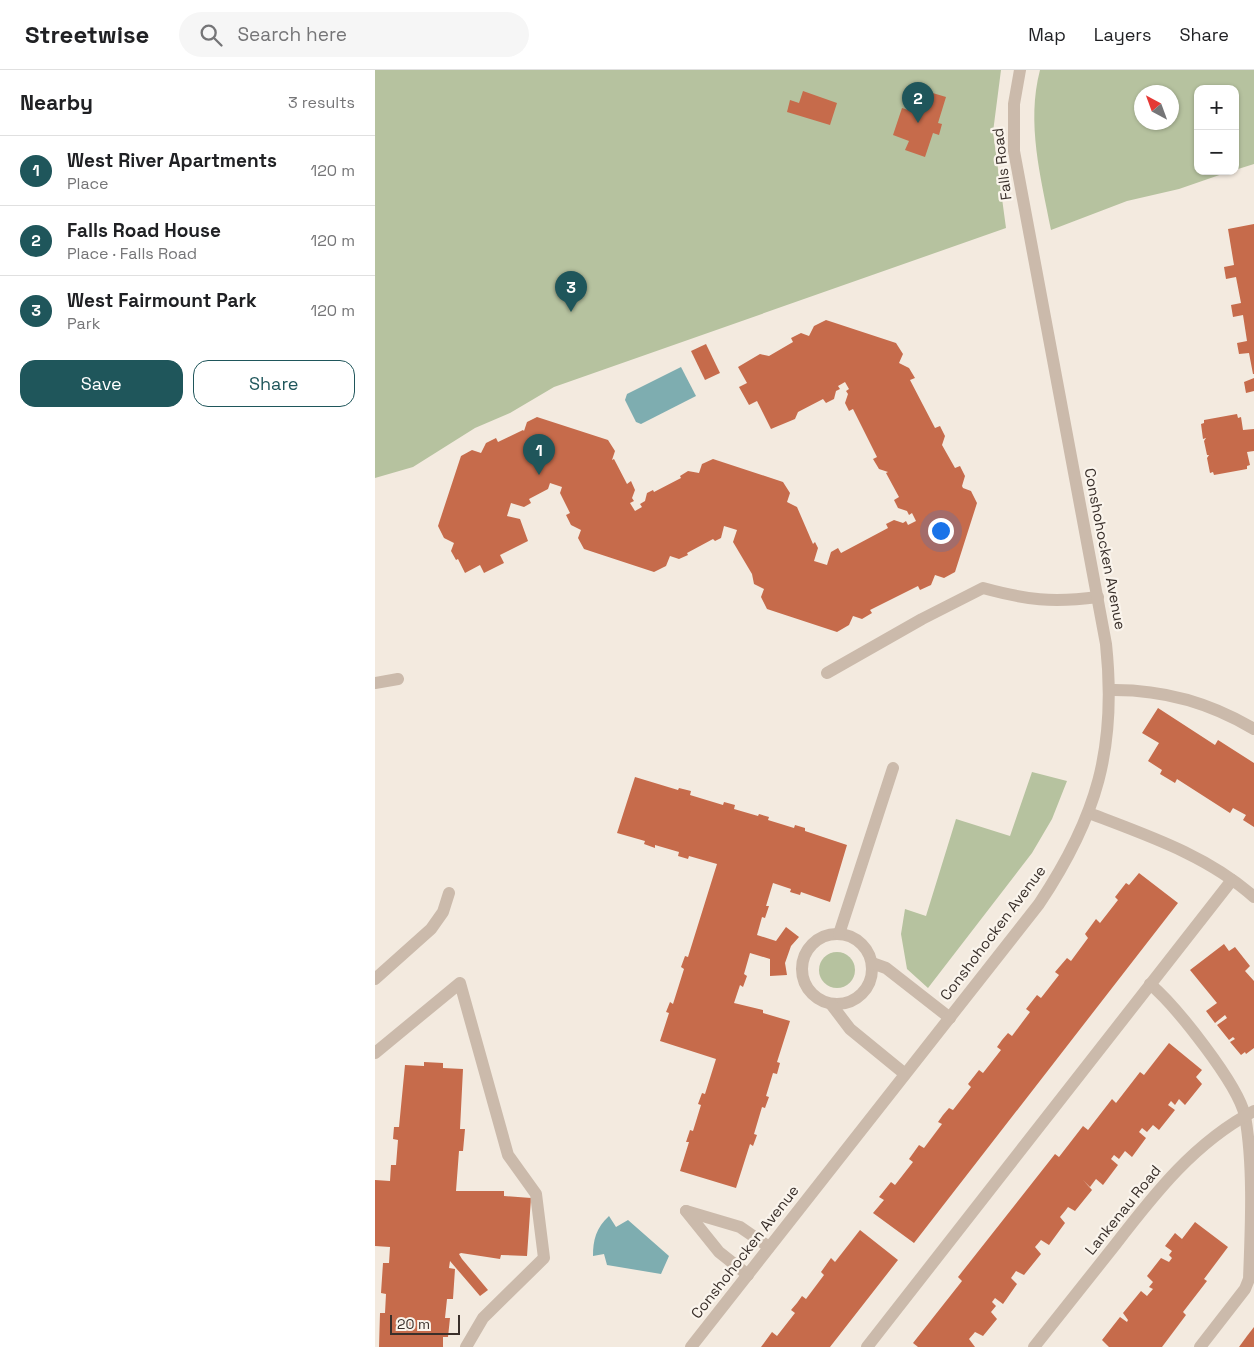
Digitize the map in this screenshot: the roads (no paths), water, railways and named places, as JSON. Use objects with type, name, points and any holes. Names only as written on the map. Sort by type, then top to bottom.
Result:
[{"type":"street","name":"Falls Road","points":[[1020,70],[1013,126],[1014,150],[1027,225]]},
{"type":"street","name":"Conshohocken Avenue","points":[[691,1347],[1039,904],[1067,861],[1089,813],[1104,757],[1109,690],[1106,644],[1027,225]]},
{"type":"street","points":[[827,673],[922,619],[983,588],[1025,599],[1047,601],[1098,596]]},
{"type":"street","points":[[375,684],[398,678]]},
{"type":"street","points":[[1109,690],[1140,689],[1202,703],[1254,729]]},
{"type":"street","points":[[839,934],[893,768]]},
{"type":"street","points":[[1089,813],[1184,851],[1232,880],[1254,897]]},
{"type":"street","points":[[867,1347],[1232,880]]},
{"type":"street","points":[[375,979],[431,930],[443,912],[449,893]]},
{"type":"street","points":[[839,934],[851,936],[861,943],[868,952],[872,963],[872,976],[868,987],[860,996],[850,1002],[831,1004],[817,998],[808,991],[803,981],[803,958],[817,940],[839,934]]},
{"type":"street","points":[[872,963],[886,968],[950,1018]]},
{"type":"street","points":[[375,1053],[460,983],[508,1154],[536,1194],[544,1258],[483,1318],[466,1347]]},
{"type":"street","points":[[1150,984],[1163,996],[1193,1032],[1249,1113],[1251,1187],[1249,1279],[1245,1289],[1200,1347]]},
{"type":"street","points":[[831,1004],[850,1029],[905,1074]]},
{"type":"street","name":"Lankenau Road","points":[[1034,1347],[1165,1182],[1203,1145],[1249,1113]]},
{"type":"street","points":[[748,1275],[719,1252],[686,1211],[740,1227],[769,1247]]},
{"type":"water","points":[[681,367],[696,396],[641,424],[636,422],[625,400],[627,394]]},
{"type":"water","points":[[609,1216],[616,1227],[628,1220],[669,1256],[661,1274],[607,1265],[604,1254],[593,1256],[596,1234]]},
{"type":"place","name":"Falls Road House","points":[[918,123]]},
{"type":"place","name":"West Fairmount Park","points":[[571,312]]},
{"type":"place","name":"West River Apartments","points":[[539,475]]}]
